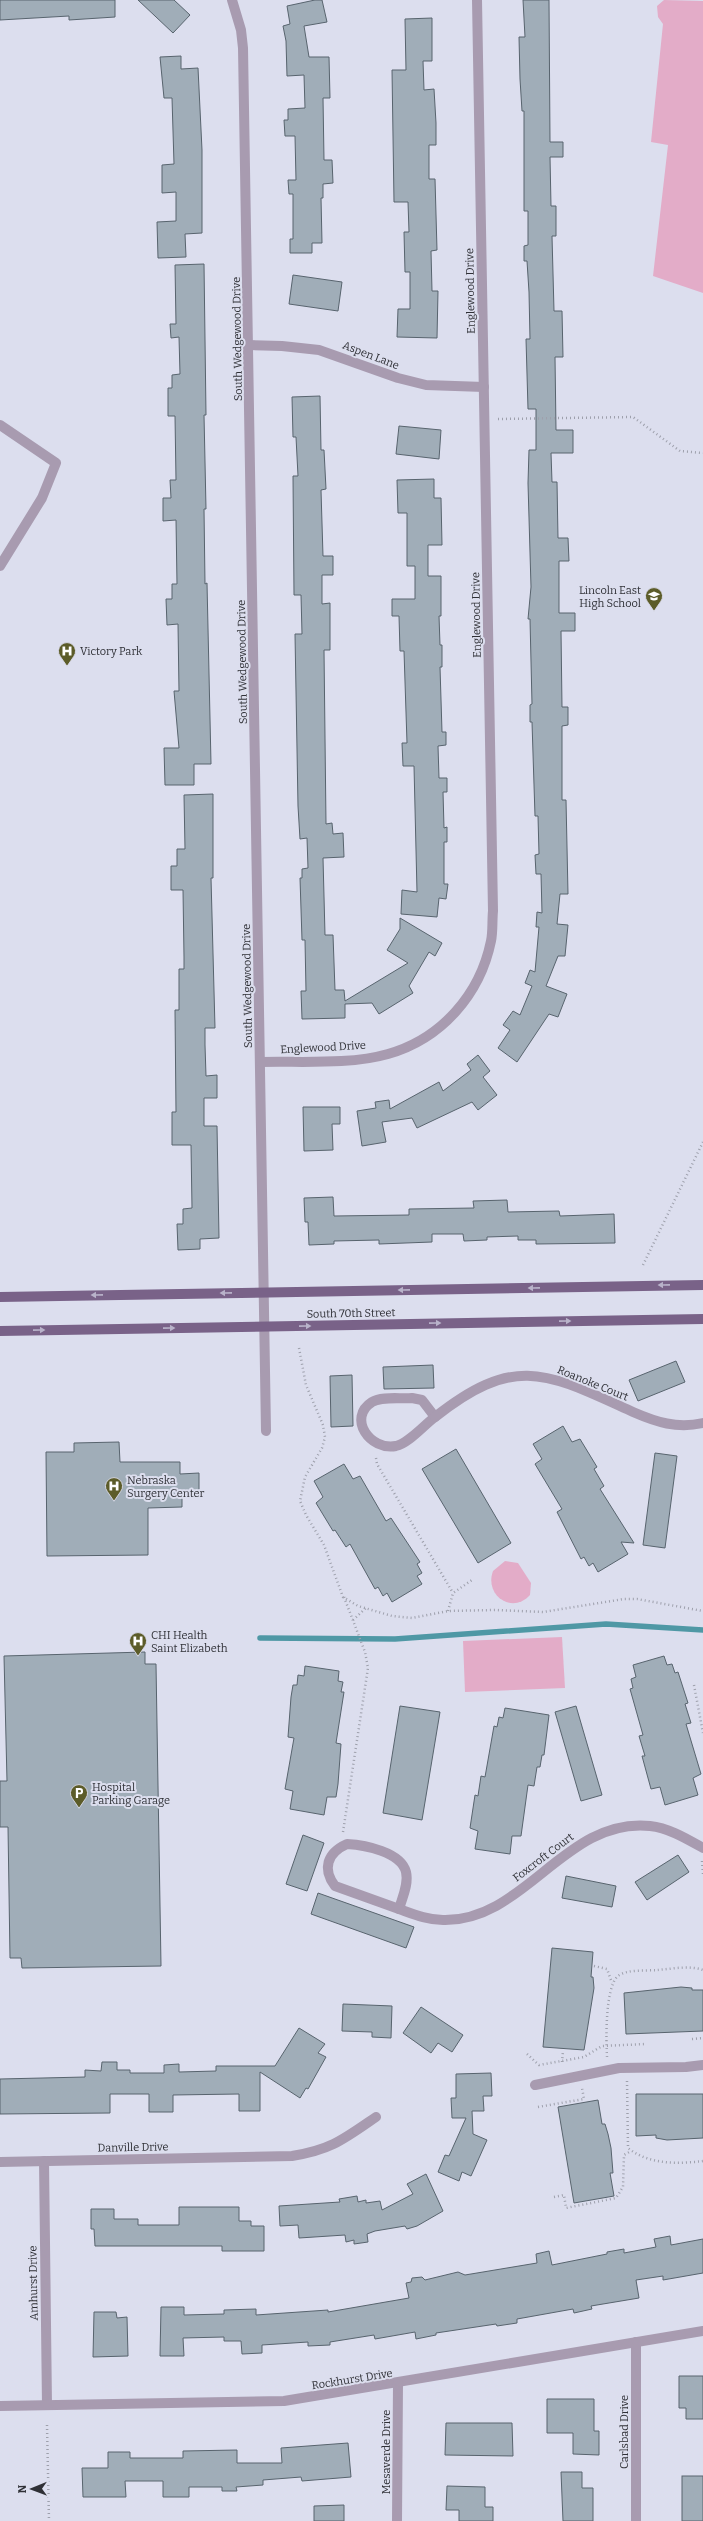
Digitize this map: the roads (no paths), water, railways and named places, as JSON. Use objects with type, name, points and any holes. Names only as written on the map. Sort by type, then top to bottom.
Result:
[{"type":"main road","name":"South 70th Street","points":[[0,1297],[703,1285]]},
{"type":"main road","name":"South 70th Street","points":[[0,1331],[703,1319]]},
{"type":"street","name":"South Wedgewood Drive","points":[[232,0],[241,30],[243,48],[266,1293],[266,1431]]},
{"type":"street","name":"Englewood Drive","points":[[261,1062],[358,1059],[388,1054],[415,1044],[440,1028],[457,1012],[473,990],[486,963],[491,940],[493,911],[478,0]]},
{"type":"street","name":"Aspen Lane","points":[[249,345],[282,346],[319,350],[398,378],[426,385],[484,387]]},
{"type":"street","points":[[0,425],[56,463],[42,498],[0,566]]},
{"type":"street","name":"Roanoke Court","points":[[435,1417],[422,1400],[412,1398],[378,1400],[366,1408],[362,1425],[365,1435],[371,1441],[378,1445],[396,1446],[467,1394],[505,1377],[526,1374],[565,1382],[654,1421],[682,1426],[703,1423]]},
{"type":"street","name":"Foxcroft Court","points":[[399,1909],[407,1884],[406,1873],[402,1863],[391,1856],[357,1845],[347,1844],[332,1853],[327,1869],[329,1878],[335,1886],[421,1917],[442,1920],[479,1914],[506,1900],[590,1838],[623,1827],[651,1826],[664,1830],[703,1848]]},
{"type":"street","points":[[535,2085],[608,2070],[703,2065]]},
{"type":"street","name":"Danville Drive","points":[[0,2162],[266,2157],[314,2152],[334,2145],[376,2117]]},
{"type":"street","name":"Amhurst Drive","points":[[44,2161],[47,2405]]},
{"type":"street","name":"Rockhurst Drive","points":[[0,2406],[284,2401],[398,2384],[703,2331]]},
{"type":"street","name":"Carlsbad Drive","points":[[636,2342],[636,2521]]},
{"type":"street","name":"Mesaverde Drive","points":[[397,2521],[398,2384]]},
{"type":"waterway","points":[[260,1638],[395,1639],[606,1624],[703,1630]]},
{"type":"place","name":"Lincoln East High School","points":[[654,611]]},
{"type":"place","name":"Victory Park","points":[[67,666]]},
{"type":"place","name":"Nebraska Surgery Center","points":[[114,1501]]},
{"type":"place","name":"CHI Health Saint Elizabeth","points":[[138,1656]]},
{"type":"place","name":"Hospital Parking Garage","points":[[79,1808]]}]
